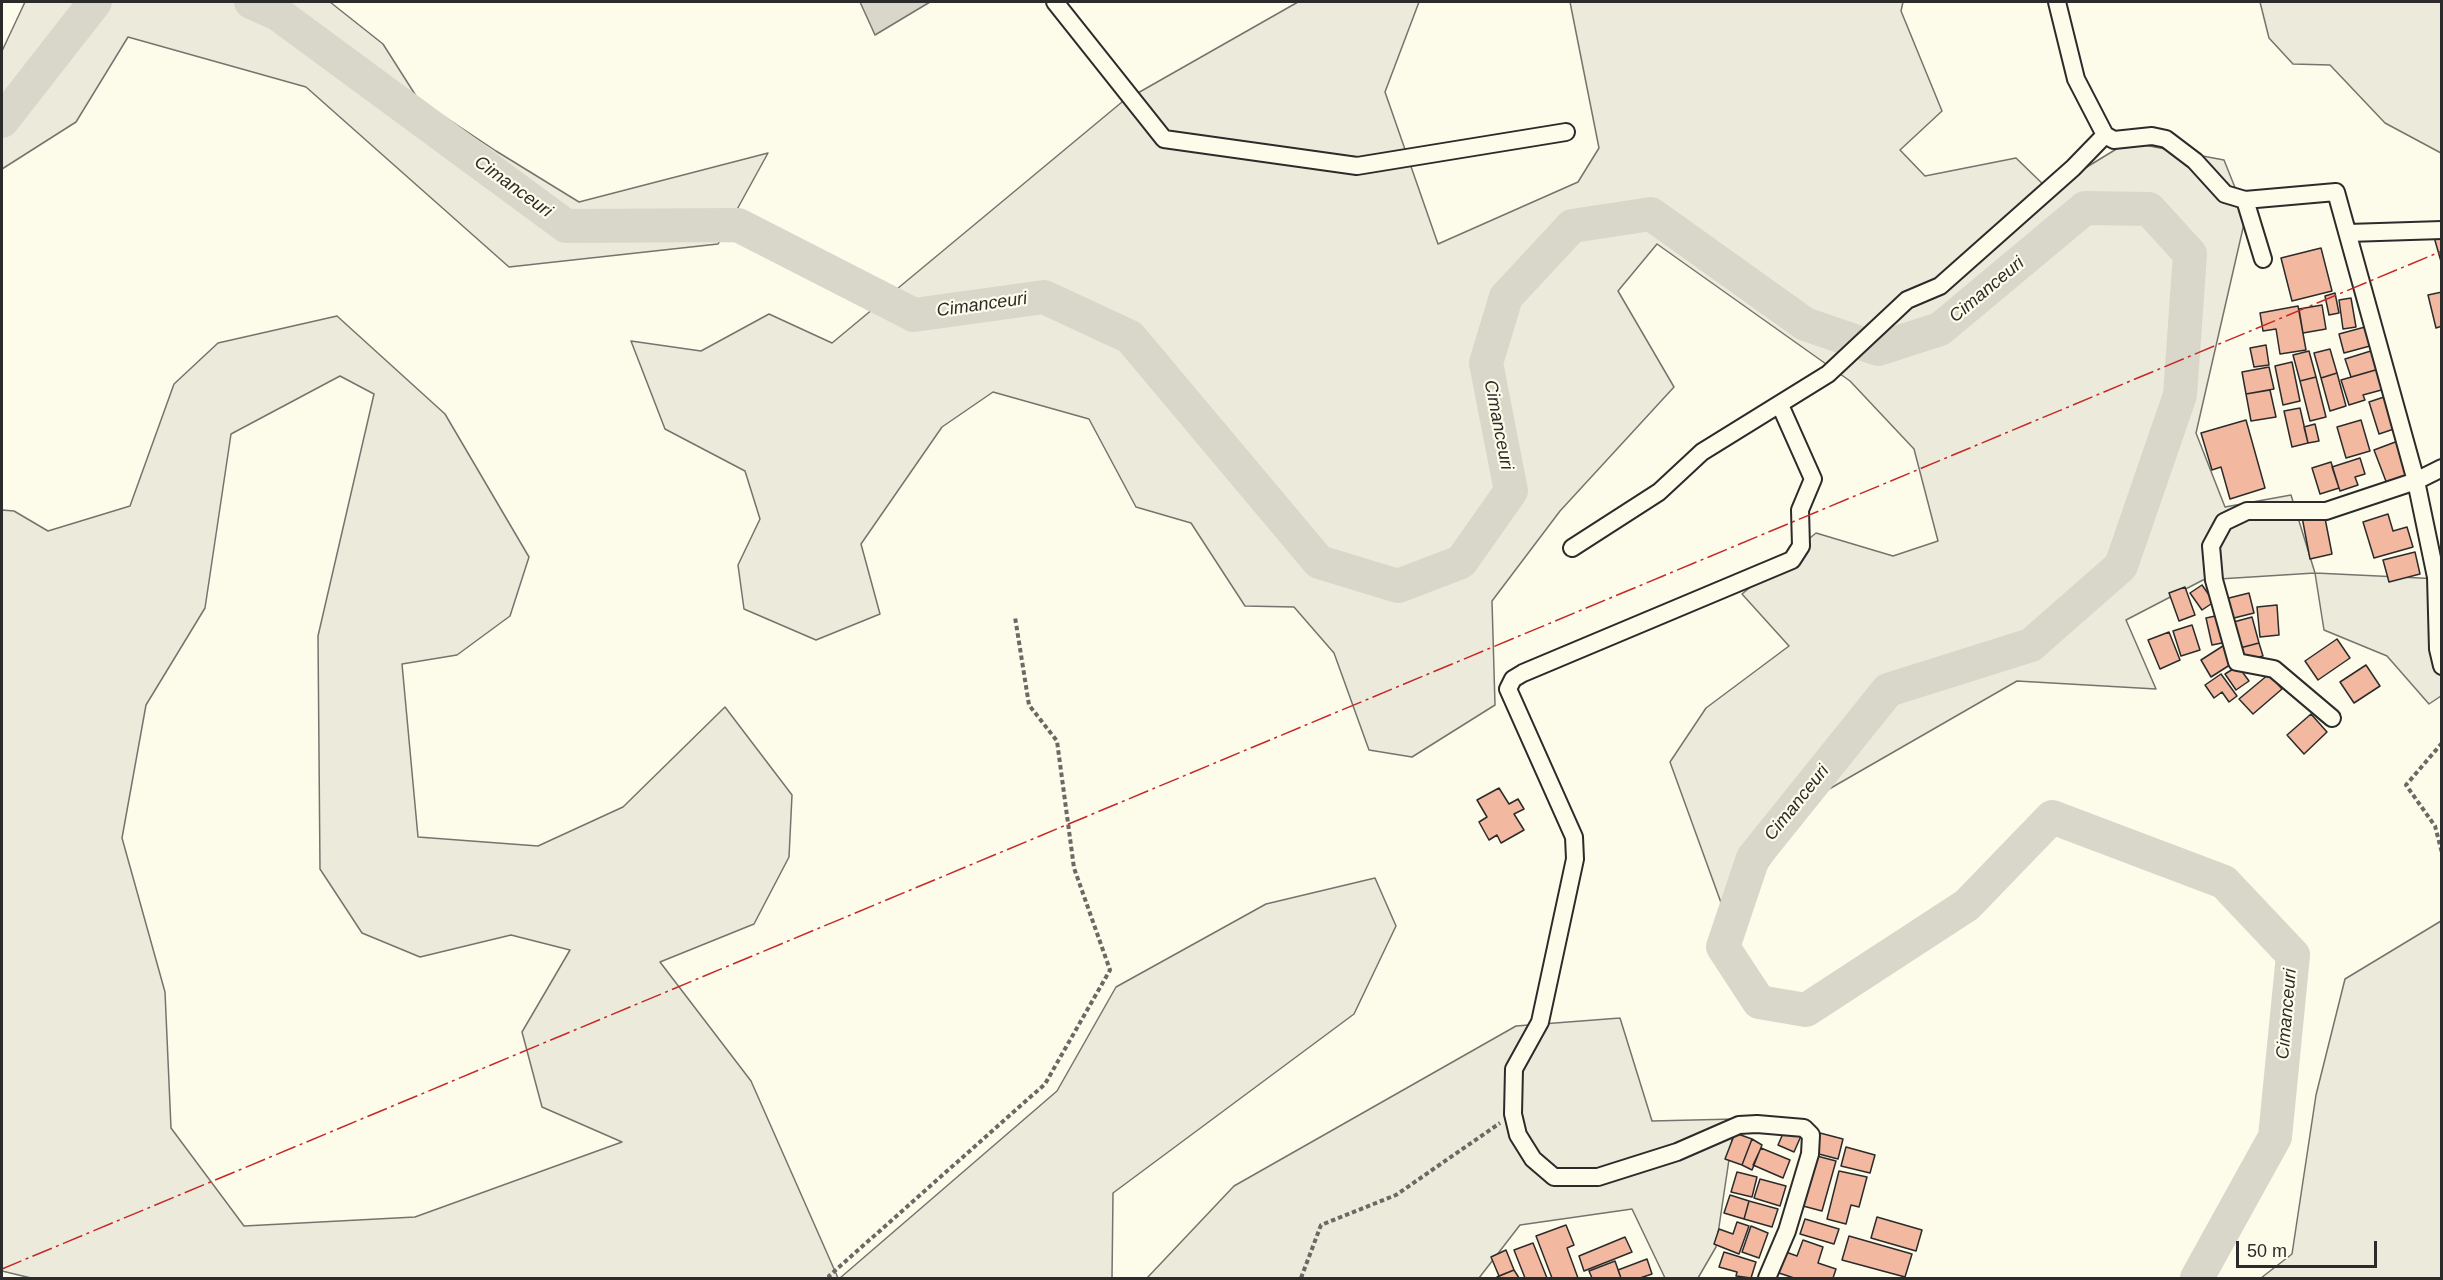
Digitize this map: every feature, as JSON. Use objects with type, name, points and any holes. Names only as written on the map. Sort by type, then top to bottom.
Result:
[{"type":"street","points":[[1055,2],[1164,139],[1357,166],[1566,132]]},
{"type":"street","points":[[2057,2],[2076,79],[2104,135],[2114,140],[2152,136],[2166,139],[2195,161],[2225,194],[2246,200],[2336,192],[2416,481],[2436,577],[2438,650],[2442,666]]},
{"type":"street","points":[[1572,548],[1659,492],[1702,452],[1828,374],[1907,300],[1940,286],[2073,168],[2104,135]]},
{"type":"street","points":[[2246,200],[2263,259]]},
{"type":"street","points":[[2348,232],[2442,230]]},
{"type":"street","points":[[1767,1278],[1787,1231],[1810,1154],[1811,1135],[1804,1128],[1757,1124],[1739,1125],[1677,1152],[1598,1177],[1554,1177],[1533,1159],[1518,1135],[1513,1114],[1514,1070],[1540,1022],[1575,859],[1574,837],[1508,689],[1513,679],[1523,673],[1792,560],[1801,546],[1800,510],[1813,479],[1780,405]]},
{"type":"street","points":[[2332,718],[2274,669],[2237,662],[2214,580],[2211,546],[2224,522],[2247,511],[2326,511],[2416,481],[2442,468]]},
{"type":"path","points":[[831,1278],[828,1276],[1045,1084],[1110,970],[1074,868],[1057,741],[1029,705],[1015,617]]},
{"type":"path","points":[[2442,743],[2406,785],[2435,826],[2442,853]]},
{"type":"path","points":[[1301,1278],[1322,1225],[1396,1195],[1513,1114]]},
{"type":"shaded area","points":[[25,2],[330,2],[383,44],[418,99],[579,202],[768,153],[718,244],[509,267],[306,87],[128,37],[76,122],[2,169],[2,51]]},
{"type":"shaded area","points":[[860,2],[930,2],[875,35]]},
{"type":"shaded area","points":[[1298,2],[1419,2],[1385,92],[1438,244],[1578,182],[1599,148],[1570,2],[1903,2],[1901,11],[1942,111],[1900,150],[1925,176],[2016,158],[2049,190],[2128,142],[2224,160],[2246,215],[2196,433],[2225,507],[2291,495],[2315,573],[2203,580],[2126,620],[2156,689],[2017,681],[1817,796],[1728,922],[1670,762],[1706,708],[1789,646],[1742,594],[1816,533],[1893,556],[1938,541],[1914,449],[1850,381],[1657,244],[1618,291],[1674,387],[1560,511],[1492,601],[1495,705],[1412,757],[1369,750],[1334,653],[1294,607],[1245,606],[1191,523],[1136,507],[1089,419],[993,392],[942,427],[861,544],[880,614],[816,640],[744,609],[738,565],[760,519],[745,471],[665,429],[631,341],[701,351],[769,314],[832,343],[1122,102]]},
{"type":"shaded area","points":[[2260,2],[2441,2],[2441,153],[2385,123],[2330,65],[2293,64],[2269,38]]},
{"type":"shaded area","points":[[337,316],[445,414],[529,557],[510,616],[457,655],[402,664],[418,837],[538,846],[623,807],[725,707],[792,795],[789,857],[754,924],[660,962],[751,1081],[838,1278],[31,1278],[2,1271],[2,510],[14,511],[48,531],[130,506],[174,384],[218,343]],"holes":[[[340,376],[374,394],[318,636],[320,869],[362,933],[420,957],[511,935],[570,950],[522,1032],[542,1107],[622,1142],[415,1217],[244,1226],[171,1128],[165,992],[122,838],[146,705],[205,608],[231,434]]]},
{"type":"shaded area","points":[[2315,573],[2441,579],[2441,696],[2429,704],[2387,656],[2324,630]]},
{"type":"shaded area","points":[[1375,878],[1396,926],[1354,1014],[1113,1193],[1112,1278],[840,1278],[1057,1091],[1116,987],[1266,904]]},
{"type":"shaded area","points":[[2441,921],[2441,1278],[2261,1278],[2292,1254],[2316,1095],[2345,979]]},
{"type":"shaded area","points":[[1620,1018],[1652,1121],[1735,1119],[1716,1247],[1698,1278],[1665,1278],[1632,1209],[1520,1225],[1479,1278],[1147,1278],[1234,1186],[1516,1026]]},
{"type":"building","points":[[2442,235],[2442,265],[2434,237]]},
{"type":"building","points":[[2321,248],[2332,291],[2292,301],[2281,258]]},
{"type":"building","points":[[2442,292],[2442,326],[2436,328],[2428,295]]},
{"type":"building","points":[[2335,293],[2339,313],[2329,315],[2325,296]]},
{"type":"building","points":[[2351,298],[2356,327],[2343,329],[2339,300]]},
{"type":"building","points":[[2322,305],[2326,329],[2303,333],[2299,309]]},
{"type":"building","points":[[2298,306],[2306,350],[2280,354],[2276,329],[2263,331],[2260,313]]},
{"type":"building","points":[[2365,327],[2370,346],[2344,353],[2339,334]]},
{"type":"building","points":[[2266,345],[2269,365],[2254,367],[2250,348]]},
{"type":"building","points":[[2330,349],[2337,373],[2321,378],[2314,353]]},
{"type":"building","points":[[2374,350],[2379,369],[2351,377],[2345,359]]},
{"type":"building","points":[[2309,351],[2316,377],[2300,381],[2293,355]]},
{"type":"building","points":[[2292,362],[2300,401],[2283,405],[2275,366]]},
{"type":"building","points":[[2269,367],[2274,389],[2246,394],[2242,372]]},
{"type":"building","points":[[2379,369],[2385,389],[2363,395],[2365,400],[2349,405],[2341,380]]},
{"type":"building","points":[[2337,373],[2346,406],[2330,411],[2321,378]]},
{"type":"building","points":[[2316,377],[2326,417],[2310,421],[2300,381]]},
{"type":"building","points":[[2270,390],[2276,417],[2251,421],[2246,394]]},
{"type":"building","points":[[2390,395],[2400,427],[2379,434],[2369,402]]},
{"type":"building","points":[[2300,408],[2308,443],[2292,447],[2284,411]]},
{"type":"building","points":[[2246,420],[2265,488],[2230,499],[2221,467],[2212,470],[2201,433]]},
{"type":"building","points":[[2361,420],[2370,451],[2346,458],[2337,427]]},
{"type":"building","points":[[2315,424],[2319,441],[2308,443],[2304,427]]},
{"type":"building","points":[[2398,441],[2411,475],[2387,484],[2374,450]]},
{"type":"building","points":[[2360,458],[2365,474],[2355,477],[2358,485],[2340,491],[2332,467]]},
{"type":"building","points":[[2331,462],[2339,488],[2320,494],[2312,468]]},
{"type":"building","points":[[2324,513],[2332,554],[2310,559],[2302,517]]},
{"type":"building","points":[[2388,514],[2393,531],[2407,527],[2413,547],[2374,558],[2363,522]]},
{"type":"building","points":[[2415,552],[2420,574],[2389,582],[2383,560]]},
{"type":"building","points":[[2202,585],[2214,602],[2202,610],[2190,593]]},
{"type":"building","points":[[2185,587],[2195,615],[2179,621],[2169,593]]},
{"type":"building","points":[[2249,593],[2254,613],[2230,619],[2225,599]]},
{"type":"building","points":[[2277,605],[2279,635],[2260,637],[2257,607]]},
{"type":"building","points":[[2220,615],[2227,642],[2212,645],[2206,618]]},
{"type":"building","points":[[2252,617],[2259,643],[2236,649],[2230,623]]},
{"type":"building","points":[[2192,625],[2200,650],[2181,656],[2173,631]]},
{"type":"building","points":[[2169,632],[2180,660],[2160,669],[2148,640]]},
{"type":"building","points":[[2337,639],[2350,658],[2318,680],[2305,661]]},
{"type":"building","points":[[2259,643],[2263,656],[2240,663],[2236,649]]},
{"type":"building","points":[[2226,644],[2236,661],[2211,677],[2201,660]]},
{"type":"building","points":[[2366,665],[2380,686],[2354,703],[2340,682]]},
{"type":"building","points":[[2238,666],[2249,681],[2236,690],[2225,674]]},
{"type":"building","points":[[2221,674],[2237,696],[2229,702],[2222,692],[2214,698],[2205,685]]},
{"type":"building","points":[[2269,674],[2282,689],[2253,714],[2239,699]]},
{"type":"building","points":[[2311,714],[2327,732],[2304,754],[2287,735]]},
{"type":"building","points":[[1499,788],[1509,804],[1518,799],[1524,809],[1514,814],[1524,830],[1501,843],[1497,835],[1489,840],[1479,822],[1487,817],[1477,800]]},
{"type":"building","points":[[1785,1129],[1801,1136],[1794,1152],[1778,1145]]},
{"type":"building","points":[[1735,1133],[1752,1139],[1742,1165],[1725,1159]]},
{"type":"building","points":[[1820,1133],[1843,1139],[1838,1159],[1815,1153]]},
{"type":"building","points":[[1752,1139],[1762,1145],[1752,1170],[1742,1165]]},
{"type":"building","points":[[1846,1147],[1875,1155],[1870,1173],[1841,1166]]},
{"type":"building","points":[[1761,1148],[1790,1160],[1783,1178],[1753,1165]]},
{"type":"building","points":[[1817,1156],[1836,1161],[1822,1211],[1803,1206]]},
{"type":"building","points":[[1839,1171],[1867,1177],[1859,1207],[1851,1205],[1846,1224],[1827,1219]]},
{"type":"building","points":[[1737,1172],[1757,1177],[1752,1197],[1731,1192]]},
{"type":"building","points":[[1760,1179],[1786,1186],[1780,1206],[1754,1198]]},
{"type":"building","points":[[1730,1195],[1749,1201],[1744,1219],[1724,1213]]},
{"type":"building","points":[[1749,1201],[1778,1209],[1772,1227],[1744,1219]]},
{"type":"building","points":[[1877,1217],[1922,1230],[1916,1251],[1871,1238]]},
{"type":"building","points":[[1805,1219],[1839,1229],[1834,1244],[1800,1234]]},
{"type":"building","points":[[1737,1222],[1749,1226],[1739,1254],[1714,1244],[1719,1229],[1733,1234]]},
{"type":"building","points":[[1566,1225],[1574,1245],[1567,1248],[1578,1278],[1552,1278],[1536,1236]]},
{"type":"building","points":[[1751,1226],[1768,1233],[1759,1258],[1742,1252]]},
{"type":"building","points":[[1849,1236],[1912,1254],[1905,1277],[1842,1260]]},
{"type":"building","points":[[1625,1237],[1632,1252],[1584,1271],[1579,1256]]},
{"type":"building","points":[[1803,1240],[1823,1247],[1818,1263],[1836,1269],[1833,1278],[1794,1278],[1776,1272],[1783,1251],[1797,1256]]},
{"type":"building","points":[[1533,1243],[1547,1278],[1525,1278],[1514,1250]]},
{"type":"building","points":[[1506,1250],[1514,1270],[1499,1276],[1491,1257]]},
{"type":"building","points":[[1724,1252],[1756,1262],[1751,1278],[1736,1276],[1737,1272],[1719,1267]]},
{"type":"building","points":[[1647,1259],[1652,1274],[1640,1278],[1621,1278],[1618,1270]]},
{"type":"building","points":[[1615,1261],[1621,1278],[1592,1278],[1589,1271]]},
{"type":"building","points":[[1514,1270],[1519,1278],[1497,1277]]},
{"type":"waterway","name":"Cimanceuri","points":[[2,121],[95,2]]},
{"type":"waterway","name":"Cimanceuri","points":[[251,2],[278,14],[566,226],[738,225],[914,315],[1044,297],[1130,337],[1319,562],[1398,586],[1461,562],[1511,491],[1486,363],[1506,297],[1572,226],[1651,214],[1805,324],[1878,349],[1940,329],[2085,208],[2149,209],[2190,254],[2180,395],[2121,566],[2031,645],[1888,690],[1753,858],[1723,947],[1759,1002],[1806,1010],[1967,905],[2052,817],[2224,882],[2293,955],[2275,1137],[2197,1278]]},
{"type":"power","points":[[2,1269],[2442,251]]}]
